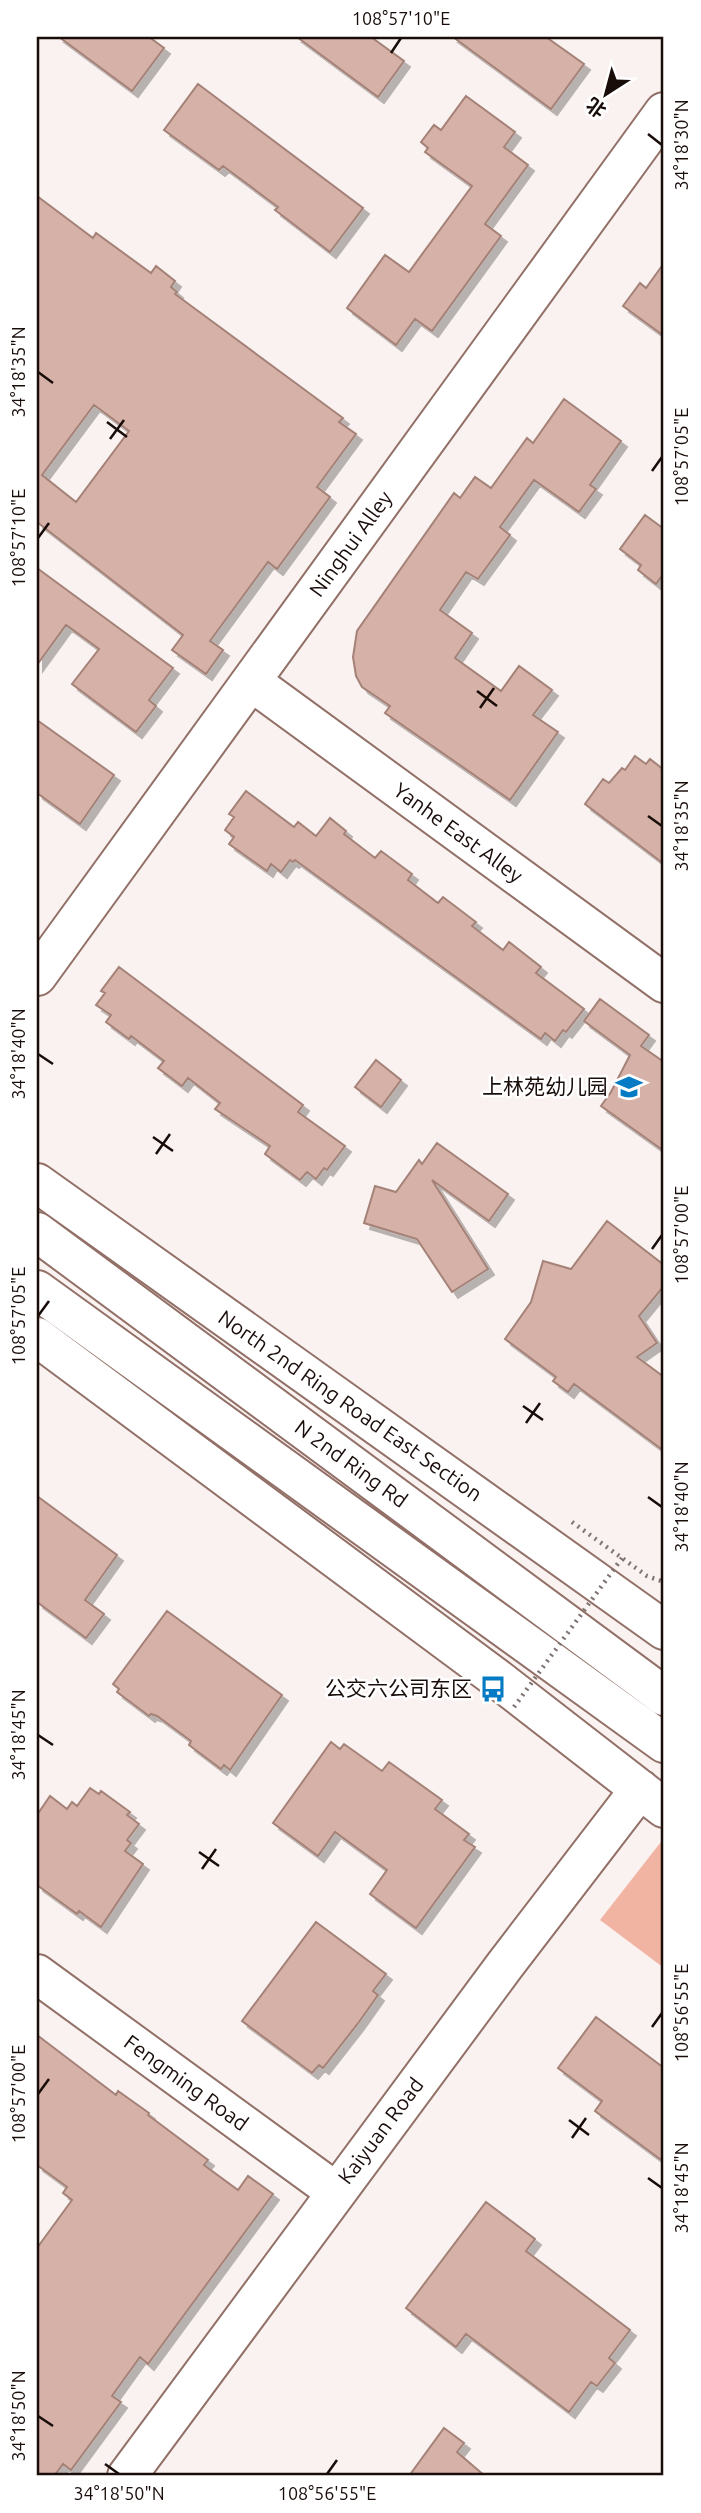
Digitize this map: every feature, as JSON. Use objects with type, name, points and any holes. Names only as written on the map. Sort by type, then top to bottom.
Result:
[{"type":"main road","name":"Ninghui Alley","points":[[37,976],[664,112]]},
{"type":"main road","name":"Yanhe East Alley","points":[[252,682],[664,983]]},
{"type":"main road","name":"North 2nd Ring Road East Section","points":[[37,1182],[664,1630]]},
{"type":"main road","name":"N 2nd Ring Rd","points":[[37,1232],[662,1694]]},
{"type":"main road","name":"N 2nd Ring Rd","points":[[37,1290],[664,1743]]},
{"type":"main road","points":[[37,1337],[499,1679],[652,1799]]},
{"type":"main road","name":"Kaiyuan Road","points":[[127,2476],[505,1965],[652,1799]]},
{"type":"main road","name":"Fengming Road","points":[[37,1974],[336,2192]]},
{"type":"path","points":[[572,1522],[647,1576],[664,1582]]},
{"type":"path","points":[[514,1707],[622,1558]]},
{"type":"shaded area","points":[[664,1838],[664,1968],[600,1920]]},
{"type":"building","points":[[59,37],[149,37],[164,48],[132,91]]},
{"type":"building","points":[[297,37],[371,37],[404,61],[378,97]]},
{"type":"building","points":[[453,37],[546,37],[584,64],[551,109]]},
{"type":"building","points":[[198,84],[363,208],[330,252],[275,210],[278,207],[223,166],[219,170],[164,130]]},
{"type":"building","points":[[466,96],[515,132],[504,147],[528,165],[485,224],[501,236],[432,331],[415,319],[396,345],[347,308],[385,255],[409,272],[472,186],[425,152],[428,148],[421,142],[434,125],[441,130]]},
{"type":"building","points":[[37,196],[93,238],[96,233],[151,273],[156,266],[175,281],[171,287],[177,292],[175,294],[343,418],[339,422],[356,434],[317,487],[330,497],[277,569],[268,562],[210,641],[223,650],[206,674],[172,650],[183,635],[37,522]],"holes":[[[94,405],[129,431],[76,502],[42,475]]]},
{"type":"building","points":[[664,263],[664,336],[623,306],[640,283],[646,288]]},
{"type":"building","points":[[564,399],[621,441],[590,485],[596,489],[579,512],[534,480],[500,527],[510,535],[478,579],[466,572],[440,610],[472,633],[455,658],[501,691],[519,666],[552,690],[533,715],[558,732],[510,800],[385,713],[390,706],[362,687],[356,676],[353,657],[357,631],[454,493],[460,498],[475,477],[491,488],[527,438],[533,443]]},
{"type":"building","points":[[645,515],[664,529],[664,573],[656,584],[638,570],[641,565],[620,549]]},
{"type":"building","points":[[37,568],[173,668],[149,700],[156,706],[136,732],[72,684],[99,649],[66,625],[37,665]]},
{"type":"building","points":[[37,720],[114,775],[80,824],[37,793]]},
{"type":"building","points":[[635,756],[646,764],[650,759],[664,770],[664,864],[585,804],[603,779],[609,783],[622,768],[625,770]]},
{"type":"building","points":[[246,791],[294,827],[298,822],[316,836],[330,818],[346,831],[344,834],[375,858],[381,851],[412,874],[408,880],[438,903],[443,897],[476,922],[472,926],[503,950],[509,942],[541,967],[536,973],[584,1009],[566,1032],[563,1030],[555,1041],[545,1033],[541,1039],[295,860],[290,860],[281,872],[271,864],[267,871],[229,844],[234,837],[225,830],[234,817],[229,814]]},
{"type":"building","points":[[119,967],[303,1105],[298,1112],[345,1146],[327,1170],[324,1168],[316,1179],[307,1172],[300,1180],[265,1154],[270,1146],[215,1109],[220,1103],[188,1078],[182,1086],[158,1068],[164,1061],[131,1036],[129,1039],[106,1022],[111,1015],[96,1005],[105,993],[101,991]]},
{"type":"building","points":[[600,999],[649,1035],[641,1046],[664,1062],[664,1151],[601,1106],[630,1055],[584,1021]]},
{"type":"building","points":[[376,1060],[401,1080],[381,1107],[355,1087]]},
{"type":"building","points":[[437,1143],[508,1194],[489,1221],[432,1180],[488,1269],[452,1292],[417,1239],[364,1223],[375,1186],[396,1192],[419,1160],[422,1164]]},
{"type":"building","points":[[607,1221],[664,1265],[664,1286],[639,1316],[657,1343],[637,1357],[664,1377],[664,1451],[574,1384],[568,1392],[553,1381],[556,1377],[505,1339],[531,1302],[543,1261],[571,1269]]},
{"type":"building","points":[[37,1496],[117,1555],[85,1600],[104,1614],[86,1638],[37,1602]]},
{"type":"building","points":[[167,1611],[282,1695],[230,1770],[224,1765],[221,1769],[189,1745],[191,1741],[157,1716],[149,1716],[117,1692],[119,1689],[113,1684]]},
{"type":"building","points":[[331,1742],[340,1749],[344,1744],[382,1771],[389,1762],[442,1800],[435,1809],[469,1834],[464,1840],[475,1847],[416,1928],[370,1894],[387,1870],[335,1832],[318,1856],[273,1823]]},
{"type":"building","points":[[90,1788],[99,1794],[101,1791],[130,1812],[127,1815],[139,1824],[127,1840],[131,1843],[125,1851],[143,1864],[101,1927],[79,1911],[77,1914],[37,1885],[37,1815],[50,1796],[67,1809],[72,1802],[77,1806]]},
{"type":"building","points":[[316,1922],[386,1974],[373,1991],[378,1995],[359,2022],[323,2068],[319,2065],[312,2073],[242,2021]]},
{"type":"building","points":[[596,2017],[664,2068],[664,2162],[595,2111],[602,2101],[558,2068]]},
{"type":"building","points":[[37,2035],[116,2095],[118,2091],[149,2113],[148,2115],[208,2160],[204,2165],[238,2190],[248,2176],[273,2194],[148,2364],[140,2357],[112,2396],[121,2402],[71,2470],[63,2464],[54,2476],[37,2476],[37,2248],[72,2200],[63,2193],[67,2187],[37,2165]]},
{"type":"building","points":[[486,2202],[535,2239],[526,2251],[630,2330],[609,2358],[615,2363],[597,2386],[591,2382],[569,2412],[466,2334],[456,2347],[406,2308]]},
{"type":"building","points":[[444,2428],[464,2443],[457,2452],[485,2476],[409,2476]]},
{"type":"place","name":"上林苑幼儿园","points":[[629,1087]]},
{"type":"place","name":"公交六公司东区","points":[[493,1689]]}]
